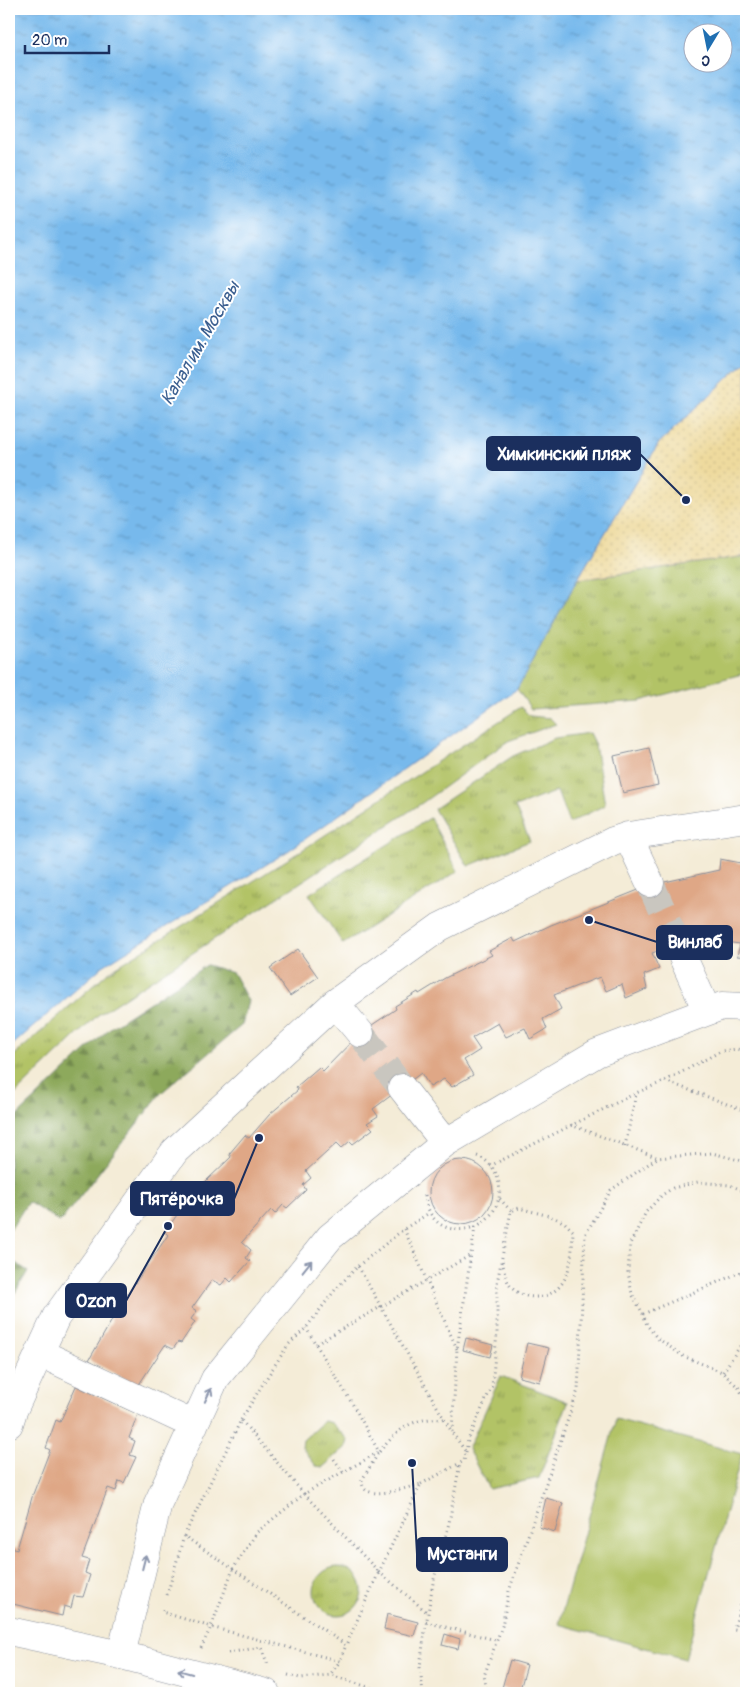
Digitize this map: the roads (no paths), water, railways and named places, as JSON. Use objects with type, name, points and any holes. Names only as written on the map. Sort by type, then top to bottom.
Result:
[{"type":"lane","points":[[9,1424],[13,1411],[56,1317],[175,1151],[335,1003],[440,927],[613,841],[628,836],[746,818]]},
{"type":"lane","points":[[628,836],[650,884]]},
{"type":"lane","points":[[677,944],[707,1011]]},
{"type":"lane","points":[[335,1003],[360,1033]]},
{"type":"lane","points":[[121,1655],[158,1503],[216,1378],[330,1237],[445,1143],[597,1053],[722,1006],[746,1007]]},
{"type":"lane","points":[[402,1088],[445,1143]]},
{"type":"lane","points":[[40,1353],[194,1425]]},
{"type":"lane","points":[[9,1631],[121,1655],[268,1682]]},
{"type":"water","name":"Канал им. Москвы","points":[[9,9],[746,9],[746,361],[659,443],[577,580],[517,689],[288,851],[103,966],[9,1048]]},
{"type":"tunnel","points":[[650,883],[677,944]]},
{"type":"tunnel","points":[[360,1033],[402,1088]]},
{"type":"place","name":"Химкинский пляж","points":[[686,500]]},
{"type":"place","name":"Винлаб","points":[[589,920]]},
{"type":"place","name":"Пятёрочка","points":[[259,1138]]},
{"type":"place","name":"Ozon","points":[[168,1226]]},
{"type":"place","name":"Мустанги","points":[[412,1463]]}]
